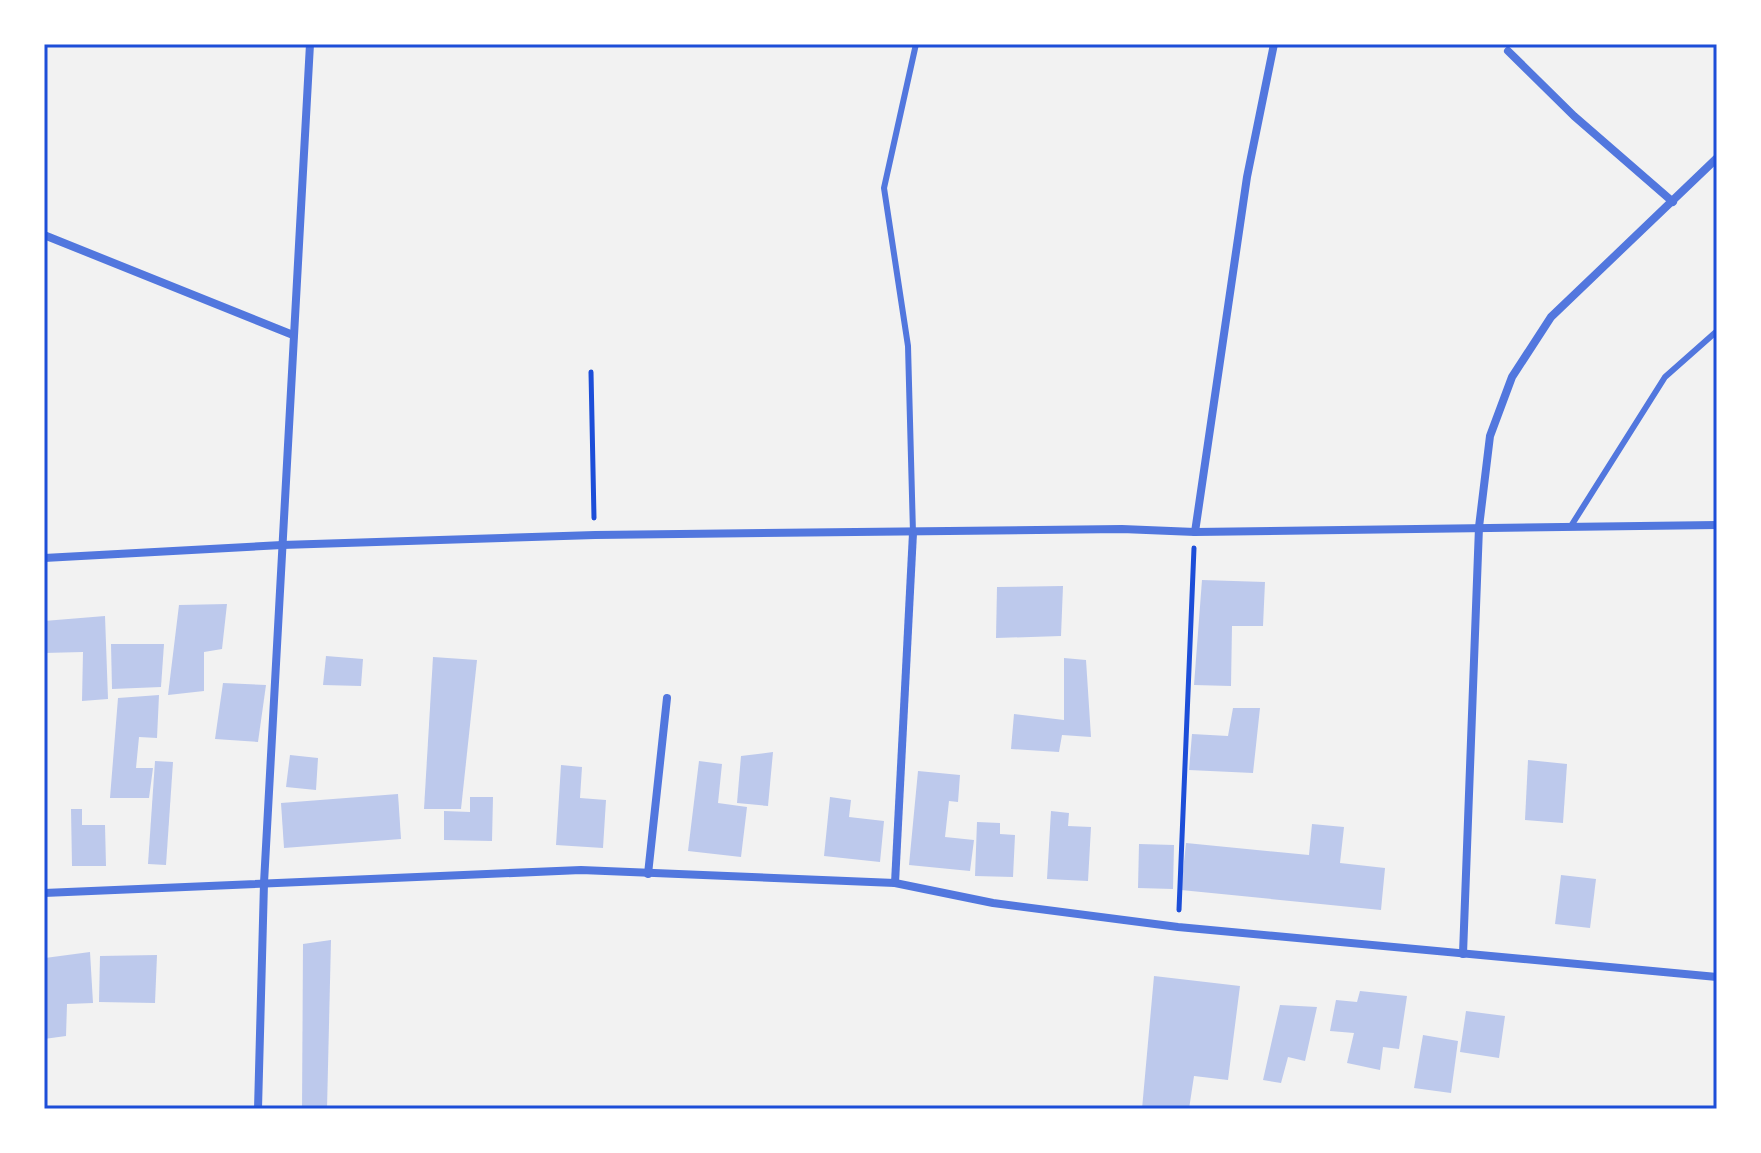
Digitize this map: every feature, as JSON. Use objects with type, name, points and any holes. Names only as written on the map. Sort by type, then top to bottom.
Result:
[{"type":"street","points":[[258,1109],[264,883],[310,44]]},
{"type":"street","points":[[1195,532],[1247,177],[1274,44]]},
{"type":"street","points":[[1508,51],[1574,116],[1673,202]]},
{"type":"street","points":[[1463,954],[1479,527],[1490,436],[1512,377],[1551,317],[1717,158]]},
{"type":"street","points":[[44,235],[293,335]]},
{"type":"street","points":[[44,558],[282,545],[595,535],[1717,525]]},
{"type":"street","points":[[895,883],[913,533]]},
{"type":"street","points":[[648,874],[667,698]]},
{"type":"street","points":[[44,893],[581,870],[895,883],[993,903],[1178,927],[1717,977]]},
{"type":"lane","points":[[913,533],[908,346],[884,188],[916,44]]},
{"type":"lane","points":[[1571,526],[1665,377],[1717,331]]},
{"type":"path","points":[[591,372],[595,535]]},
{"type":"path","points":[[1178,927],[1195,532]]},
{"type":"building","points":[[1202,580],[1265,582],[1263,626],[1232,626],[1231,686],[1194,685]]},
{"type":"building","points":[[1063,586],[1061,636],[996,638],[997,587]]},
{"type":"building","points":[[227,604],[222,649],[204,652],[204,691],[168,695],[179,605]]},
{"type":"building","points":[[105,616],[108,699],[82,701],[83,652],[44,653],[44,621]]},
{"type":"building","points":[[111,644],[164,644],[161,687],[112,689]]},
{"type":"building","points":[[326,656],[363,659],[361,686],[323,685]]},
{"type":"building","points":[[433,657],[477,660],[461,809],[424,809]]},
{"type":"building","points":[[1064,658],[1086,660],[1091,737],[1062,735],[1059,752],[1011,749],[1014,714],[1064,720]]},
{"type":"building","points":[[223,683],[266,685],[258,742],[215,739]]},
{"type":"building","points":[[159,695],[157,738],[139,737],[136,768],[153,768],[149,798],[110,798],[118,698]]},
{"type":"building","points":[[1233,708],[1260,708],[1253,773],[1189,770],[1192,734],[1228,736]]},
{"type":"building","points":[[773,752],[768,806],[737,803],[741,756]]},
{"type":"building","points":[[290,755],[318,758],[316,790],[286,787]]},
{"type":"building","points":[[1528,760],[1567,764],[1563,823],[1525,820]]},
{"type":"building","points":[[155,761],[173,762],[166,865],[148,864]]},
{"type":"building","points":[[699,761],[722,764],[718,803],[747,807],[741,857],[688,851]]},
{"type":"building","points":[[561,765],[582,767],[580,798],[606,800],[603,848],[556,845]]},
{"type":"building","points":[[918,771],[960,775],[958,802],[949,801],[945,837],[974,840],[970,871],[909,865]]},
{"type":"building","points":[[398,794],[401,839],[284,848],[281,803]]},
{"type":"building","points":[[470,797],[493,797],[492,841],[444,840],[444,811],[470,812]]},
{"type":"building","points":[[830,797],[851,800],[849,817],[884,821],[880,862],[824,856]]},
{"type":"building","points":[[71,809],[82,809],[82,825],[105,825],[106,866],[72,866]]},
{"type":"building","points":[[1051,811],[1069,813],[1068,826],[1091,827],[1088,881],[1047,879]]},
{"type":"building","points":[[977,822],[1000,823],[1000,834],[1015,835],[1013,877],[975,876]]},
{"type":"building","points":[[1312,824],[1344,827],[1340,863],[1385,868],[1381,910],[1181,890],[1186,843],[1309,855]]},
{"type":"building","points":[[1139,844],[1174,845],[1173,889],[1138,888]]},
{"type":"building","points":[[1561,875],[1596,879],[1590,928],[1555,924]]},
{"type":"building","points":[[331,940],[327,1109],[302,1109],[303,944]]},
{"type":"building","points":[[90,952],[93,1003],[67,1004],[66,1036],[44,1039],[45,958]]},
{"type":"building","points":[[157,955],[155,1003],[99,1002],[100,956]]},
{"type":"building","points":[[1154,976],[1240,986],[1228,1080],[1194,1076],[1189,1109],[1142,1109]]},
{"type":"building","points":[[1360,991],[1407,996],[1399,1049],[1383,1047],[1380,1070],[1347,1063],[1354,1033],[1330,1031],[1336,1000],[1357,1002]]},
{"type":"building","points":[[1280,1005],[1317,1007],[1305,1061],[1288,1057],[1281,1083],[1263,1080]]},
{"type":"building","points":[[1466,1011],[1505,1016],[1499,1058],[1460,1052]]},
{"type":"building","points":[[1423,1035],[1458,1041],[1451,1093],[1414,1088]]}]
